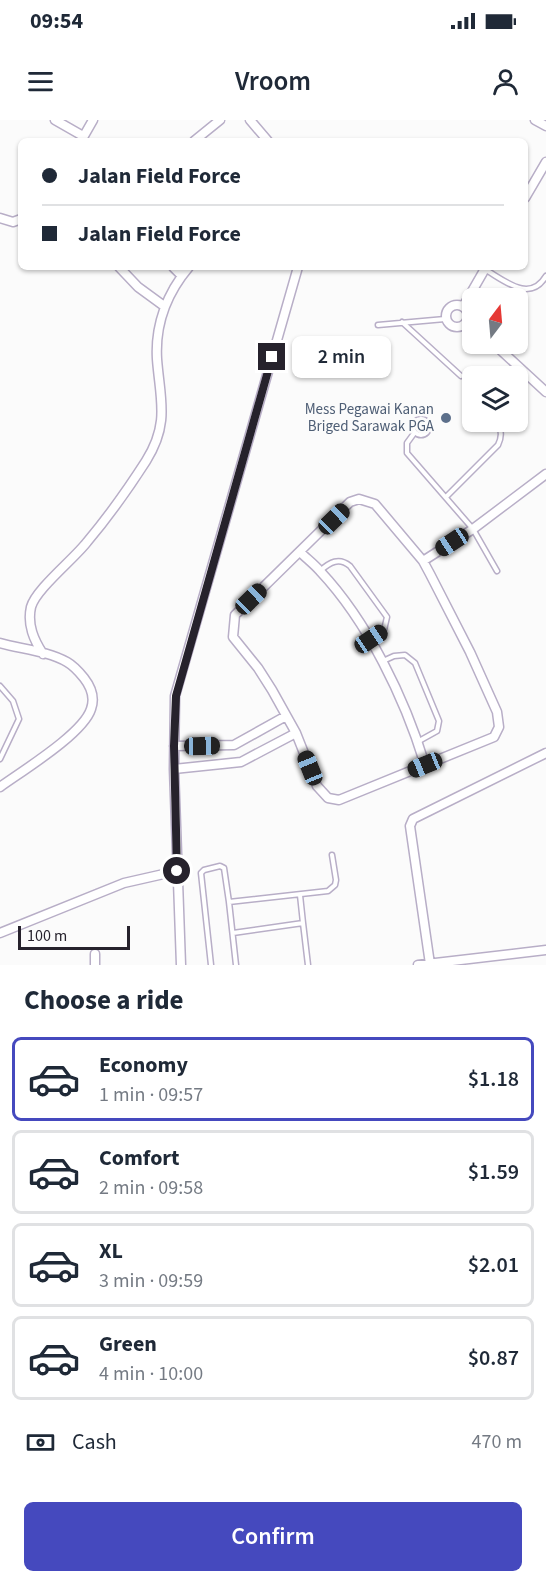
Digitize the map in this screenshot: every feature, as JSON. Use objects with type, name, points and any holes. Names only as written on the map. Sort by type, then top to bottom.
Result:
[{"type":"street","points":[[56,120],[82,138],[93,120]]},
{"type":"street","points":[[198,138],[220,120]]},
{"type":"street","points":[[250,120],[265,138]]},
{"type":"street","points":[[535,120],[546,126]]},
{"type":"street","points":[[528,189],[546,162]]},
{"type":"street","points":[[0,218],[13,222],[18,221]]},
{"type":"street","points":[[122,270],[138,287],[164,306]]},
{"type":"street","points":[[176,270],[182,276]]},
{"type":"street","points":[[43,654],[33,638],[30,608],[34,599],[43,587],[86,545],[113,510],[149,457],[158,436],[163,405],[157,343],[164,306],[187,270]]},
{"type":"street","points":[[181,965],[174,769],[176,696],[297,270]]},
{"type":"street","points":[[474,288],[484,270]]},
{"type":"street","points":[[462,306],[450,307],[446,314],[447,322],[454,327],[462,327]]},
{"type":"street","points":[[505,354],[546,392]]},
{"type":"street","points":[[423,561],[546,476]]},
{"type":"street","points":[[359,499],[375,504],[423,561],[475,662],[497,712],[499,727],[494,737],[339,800],[328,798],[317,786],[296,733],[258,668],[233,637],[235,615],[300,552],[350,502],[359,499]]},
{"type":"street","points":[[300,552],[320,571],[371,639],[418,742],[425,765]]},
{"type":"street","points":[[0,643],[67,662],[77,670],[92,691],[92,707],[84,722],[0,787]]},
{"type":"street","points":[[174,746],[234,745],[286,716]]},
{"type":"street","points":[[174,769],[241,762],[296,733]]},
{"type":"street","points":[[435,964],[410,826],[413,819],[546,753]]},
{"type":"street","points":[[0,932],[124,883],[177,871]]},
{"type":"street","points":[[418,965],[451,963],[546,950]]},
{"type":"street","points":[[95,954],[95,965]]},
{"type":"lane","points":[[488,270],[517,288],[527,290],[537,287],[546,276]]},
{"type":"lane","points":[[378,325],[446,318]]},
{"type":"lane","points":[[402,322],[460,376]]},
{"type":"lane","points":[[422,418],[428,422],[430,427],[426,433],[422,435],[415,432],[413,428],[415,421],[422,418]]},
{"type":"lane","points":[[415,432],[407,443],[407,453],[472,529],[497,571]]},
{"type":"lane","points":[[446,497],[498,446],[501,432]]},
{"type":"lane","points":[[320,571],[334,561],[342,560],[351,566],[387,617],[384,630],[371,639]]},
{"type":"lane","points":[[382,661],[394,656],[405,655],[415,663],[418,669],[439,721],[437,731],[418,742]]},
{"type":"lane","points":[[0,686],[13,701],[19,719],[0,759]]},
{"type":"lane","points":[[229,902],[328,891],[335,885],[336,880],[332,855]]},
{"type":"lane","points":[[212,965],[201,873],[220,866],[224,868],[236,965]]},
{"type":"lane","points":[[300,895],[308,965]]},
{"type":"lane","points":[[233,933],[303,922]]},
{"type":"place","name":"Mess Pegawai Kanan Briged Sarawak PGA","points":[[446,418]]},
{"type":"route","points":[[177,871],[174,746],[176,696],[272,357]]}]
